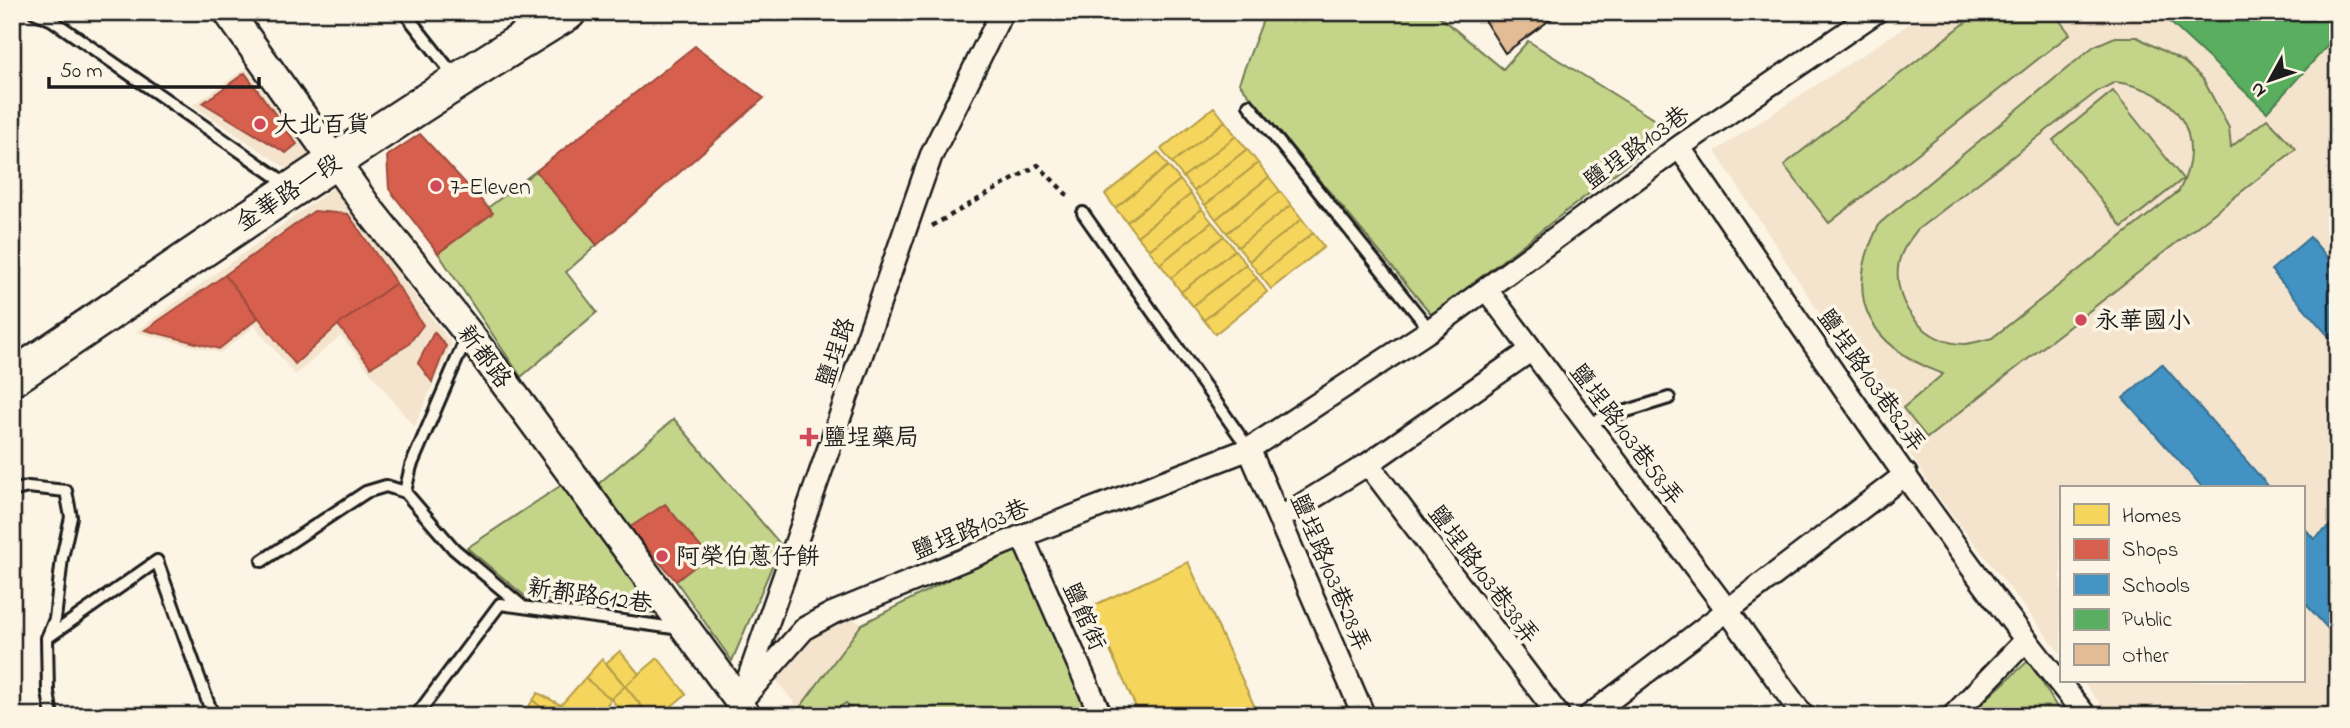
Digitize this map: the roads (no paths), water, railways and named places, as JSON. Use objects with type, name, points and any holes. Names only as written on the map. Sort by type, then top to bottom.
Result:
[{"type":"main road","name":"金華路一段","points":[[18,370],[292,188],[368,142],[457,80],[568,12]]},
{"type":"street","name":"新都路","points":[[228,12],[368,207],[468,333],[688,630],[742,711]]},
{"type":"street","name":"鹽埕路","points":[[742,711],[931,156],[1002,12]]},
{"type":"street","name":"鹽埕路103巷","points":[[742,711],[806,628],[831,614],[1249,449],[1430,330],[1679,147],[1876,12]]},
{"type":"street","name":"鹽埕路103巷82弄","points":[[1679,147],[2025,641],[2086,716]]},
{"type":"street","name":"鹽埕路103巷58弄","points":[[1486,289],[1728,611],[1802,716]]},
{"type":"street","points":[[1280,518],[1368,464],[1530,351]]},
{"type":"street","name":"鹽埕路103巷28弄","points":[[1249,449],[1364,716]]},
{"type":"street","name":"鹽埕路103巷38弄","points":[[1368,464],[1559,716]]},
{"type":"street","points":[[1589,716],[1906,474]]},
{"type":"street","name":"鹽館街","points":[[1023,536],[1101,716]]},
{"type":"street","points":[[1953,716],[2025,641]]},
{"type":"lane","points":[[34,12],[52,20],[292,188]]},
{"type":"lane","points":[[404,12],[457,80]]},
{"type":"lane","points":[[1249,105],[1430,330]]},
{"type":"lane","points":[[1083,212],[1249,449]]},
{"type":"lane","points":[[405,492],[411,466],[468,333]]},
{"type":"lane","points":[[1588,423],[1669,398]]},
{"type":"lane","points":[[262,561],[366,492],[386,486],[405,492],[454,549],[522,607]]},
{"type":"lane","points":[[12,491],[28,487],[66,491],[71,517],[62,558],[55,619],[47,638],[48,692],[52,716]]},
{"type":"lane","points":[[47,638],[157,561],[213,716]]},
{"type":"lane","name":"新都路612巷","points":[[416,716],[500,604],[688,630]]},
{"type":"place","name":"大北百貨","points":[[260,124]]},
{"type":"place","name":"7-Eleven","points":[[436,186]]},
{"type":"place","name":"永華國小","points":[[2081,320]]},
{"type":"place","name":"鹽埕藥局","points":[[809,437]]},
{"type":"place","name":"阿榮伯蔥仔餅","points":[[662,556]]}]
